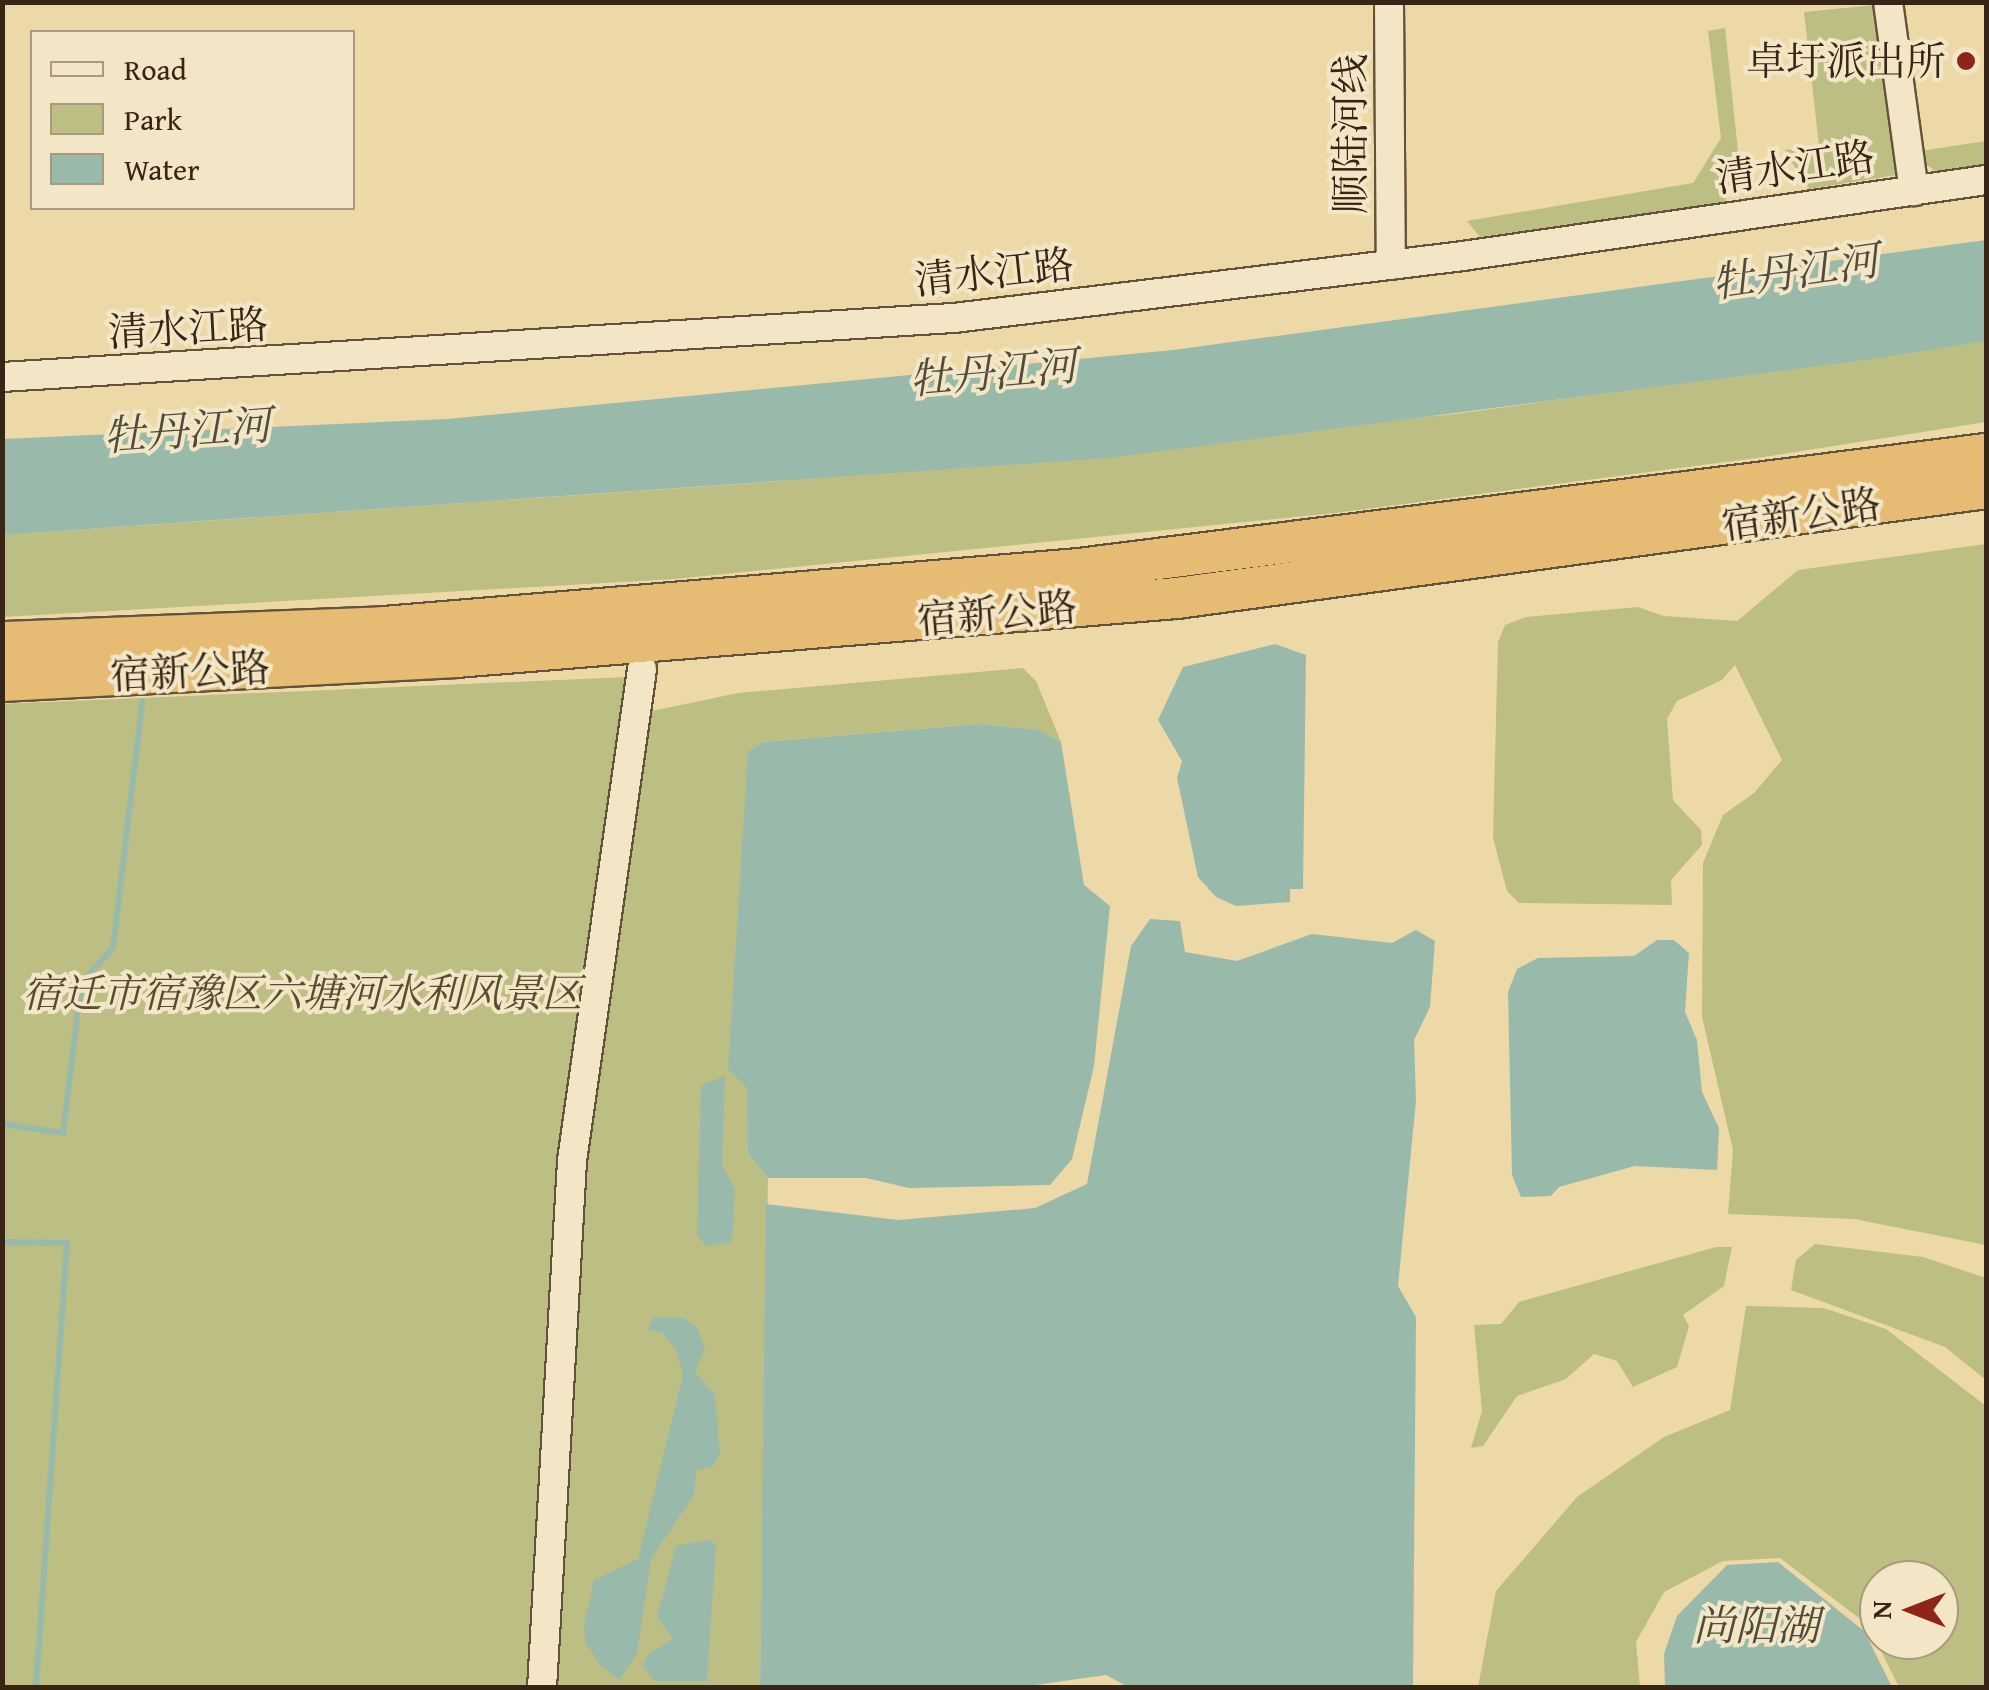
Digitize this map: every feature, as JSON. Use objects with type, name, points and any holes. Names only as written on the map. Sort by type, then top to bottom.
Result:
[{"type":"highway","name":"宿新公路","points":[[2,642],[384,627],[1079,569],[1986,454]]},
{"type":"highway","name":"宿新公路","points":[[2,681],[456,657],[1177,598],[1986,488]]},
{"type":"street","name":"顺陆河线","points":[[1389,2],[1390,265]]},
{"type":"street","points":[[1888,2],[1914,191]]},
{"type":"street","name":"清水江路","points":[[2,377],[954,318],[1390,265],[1986,180]]},
{"type":"street","points":[[542,1688],[572,1161],[642,669]]},
{"type":"green space","points":[[1875,5],[1896,175],[1809,189],[1784,150],[1819,146],[1804,12]]},
{"type":"green space","points":[[1725,28],[1738,151],[1725,202],[1480,237],[1467,221],[1693,183],[1721,138],[1708,31]]},
{"type":"green space","points":[[1986,141],[1986,168],[1940,175],[1921,160],[1920,151]]},
{"type":"green space","points":[[1986,341],[1986,422],[1764,457],[1335,513],[675,579],[3,617],[2,535],[767,482],[1455,414]]},
{"type":"green space","points":[[1986,544],[1986,1245],[1854,1219],[1728,1214],[1733,1150],[1702,1017],[1703,863],[1723,815],[1754,793],[1782,760],[1735,665],[1722,680],[1677,701],[1667,719],[1673,800],[1701,830],[1702,845],[1671,880],[1672,905],[1519,903],[1507,891],[1493,838],[1498,642],[1505,625],[1526,617],[1638,607],[1664,616],[1737,621],[1798,570]]},
{"type":"green space","name":"宿迁市宿豫区六塘河水利风景区","points":[[1023,668],[1036,681],[1061,742],[1035,729],[980,724],[763,742],[748,751],[748,1154],[768,1178],[760,1687],[3,1687],[2,704],[651,676],[647,712],[738,693]]},
{"type":"green space","points":[[1815,1244],[1923,1257],[1986,1278],[1986,1380],[1945,1347],[1791,1290],[1796,1260]]},
{"type":"green space","points":[[1716,1247],[1732,1247],[1724,1286],[1683,1315],[1689,1326],[1677,1367],[1633,1387],[1617,1361],[1594,1354],[1566,1379],[1517,1396],[1483,1446],[1471,1448],[1482,1411],[1474,1325],[1501,1324],[1519,1302]]},
{"type":"green space","points":[[1746,1306],[1824,1308],[1886,1329],[1986,1406],[1986,1687],[1899,1687],[1886,1660],[1959,1660],[1959,1560],[1859,1560],[1859,1618],[1780,1558],[1723,1561],[1664,1592],[1636,1642],[1640,1687],[1478,1687],[1496,1591],[1577,1497],[1664,1437],[1730,1410]]},
{"type":"water","name":"牡丹江河","points":[[1986,240],[1986,341],[1872,359],[1108,458],[3,535],[3,439],[447,419],[1173,350]]},
{"type":"water","points":[[1275,644],[1306,655],[1303,889],[1290,889],[1290,902],[1236,906],[1216,897],[1198,877],[1177,778],[1182,761],[1158,720],[1183,667]]},
{"type":"water","points":[[980,724],[1036,729],[1061,742],[1084,885],[1110,906],[1094,1066],[1072,1159],[1050,1185],[909,1188],[866,1178],[768,1178],[748,1154],[747,1088],[728,1069],[748,751],[763,742]]},
{"type":"water","points":[[1150,919],[1180,921],[1185,952],[1237,961],[1312,934],[1392,943],[1416,930],[1435,941],[1430,1007],[1414,1040],[1416,1100],[1398,1286],[1416,1317],[1413,1687],[1130,1688],[1106,1675],[1014,1688],[760,1687],[766,1204],[898,1220],[1035,1208],[1087,1184],[1131,946]]},
{"type":"water","points":[[1657,940],[1674,940],[1689,953],[1685,1012],[1697,1040],[1702,1092],[1719,1128],[1717,1170],[1635,1166],[1559,1187],[1551,1196],[1521,1197],[1512,1175],[1508,992],[1517,969],[1538,958],[1634,956]]},
{"type":"water","points":[[725,1076],[722,1166],[735,1189],[732,1242],[706,1246],[697,1234],[701,1085]]},
{"type":"water","points":[[653,1317],[684,1318],[697,1327],[705,1348],[695,1372],[715,1395],[720,1453],[713,1466],[696,1470],[694,1495],[651,1559],[637,1654],[619,1680],[600,1665],[585,1641],[584,1625],[594,1580],[638,1559],[683,1375],[676,1350],[662,1333],[648,1330]]},
{"type":"water","points":[[708,1540],[716,1544],[707,1681],[655,1681],[643,1666],[648,1654],[673,1639],[657,1617],[676,1546]]},
{"type":"water","name":"尚阳湖","points":[[1778,1562],[1859,1627],[1859,1660],[1878,1660],[1892,1687],[1665,1687],[1664,1654],[1677,1616],[1727,1565]]},
{"type":"waterway","points":[[2,1124],[63,1133],[81,984],[113,947],[142,702]]},
{"type":"waterway","points":[[2,1242],[67,1243],[36,1688]]},
{"type":"place","name":"卓圩派出所","points":[[1966,61]]}]
